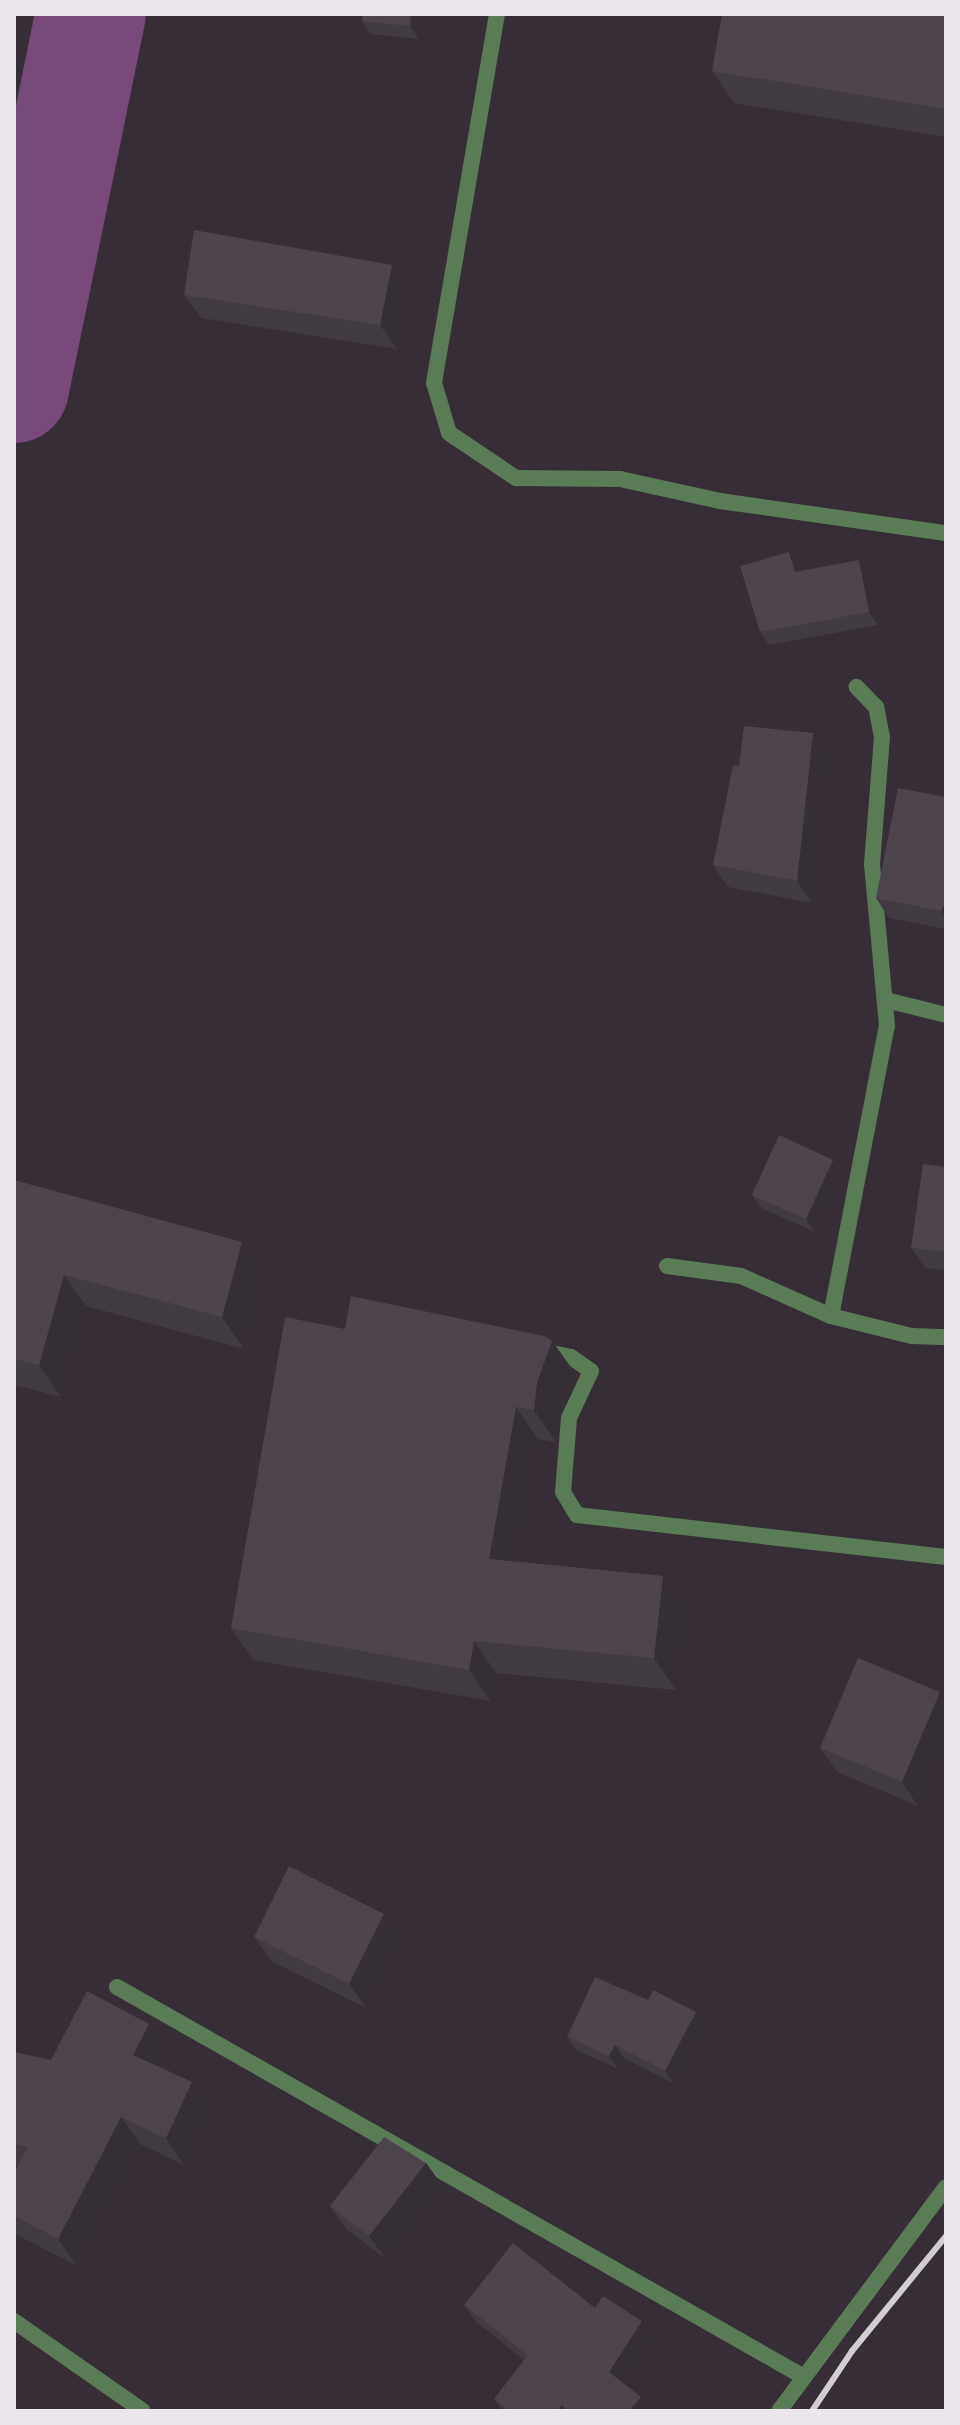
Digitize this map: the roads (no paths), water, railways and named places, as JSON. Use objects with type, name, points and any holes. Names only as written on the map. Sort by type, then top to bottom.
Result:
[{"type":"street","points":[[497,14],[434,383],[449,433],[516,478],[620,479],[720,501],[946,533]]},
{"type":"street","points":[[831,1316],[887,1026],[872,864],[882,737],[876,707],[857,687]]},
{"type":"street","points":[[886,1000],[946,1015]]},
{"type":"street","points":[[667,1266],[741,1276],[831,1316],[912,1336],[946,1337]]},
{"type":"street","points":[[531,1348],[571,1357],[591,1371],[569,1418],[563,1492],[577,1515],[946,1557]]},
{"type":"street","points":[[117,1987],[804,2377]]},
{"type":"street","points":[[779,2411],[946,2187]]},
{"type":"street","points":[[14,2321],[143,2411]]},
{"type":"waterway","points":[[14,388],[91,14]]},
{"type":"railway","points":[[812,2411],[852,2351],[946,2236]]}]
